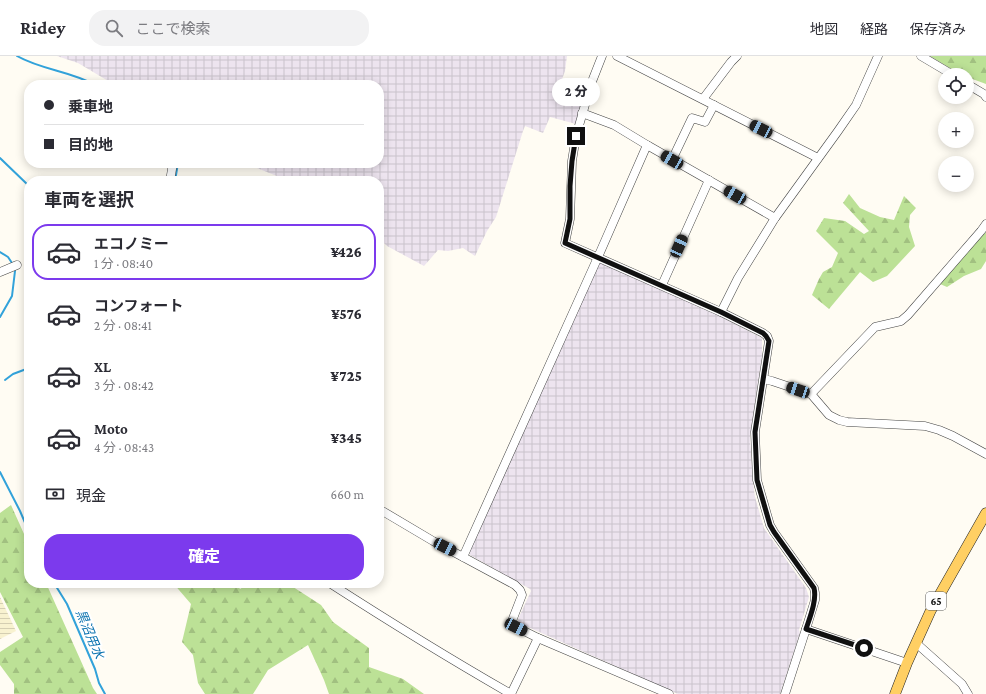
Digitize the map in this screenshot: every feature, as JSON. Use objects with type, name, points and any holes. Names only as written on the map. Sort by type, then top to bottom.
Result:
[{"type":"main road","name":"65","points":[[895,694],[907,663],[936,600],[986,512]]},
{"type":"street","points":[[602,56],[591,84],[576,136],[570,186],[570,219],[565,243],[721,312],[763,333],[769,341],[755,432],[757,480],[770,525],[814,588],[815,593],[815,600],[785,694]]},
{"type":"street","points":[[617,56],[818,158]]},
{"type":"street","points":[[703,99],[737,56]]},
{"type":"street","points":[[921,56],[941,68]]},
{"type":"street","points":[[721,312],[738,278],[775,218],[856,105],[875,57]]},
{"type":"street","points":[[974,88],[984,94],[986,97]]},
{"type":"street","points":[[672,160],[692,118],[705,122],[714,105]]},
{"type":"street","points":[[582,113],[614,125],[672,160],[775,218]]},
{"type":"street","points":[[463,557],[647,145]]},
{"type":"street","points":[[662,285],[709,180]]},
{"type":"street","points":[[810,394],[875,327],[901,321],[908,315],[986,224]]},
{"type":"street","points":[[0,272],[17,265]]},
{"type":"street","points":[[764,379],[810,394],[825,412],[839,420],[847,422],[925,426],[953,436],[986,454]]},
{"type":"street","points":[[384,512],[520,590],[522,595],[513,617],[512,621],[514,626],[538,638],[669,694]]},
{"type":"street","points":[[337,588],[404,631],[511,694],[538,638]]},
{"type":"street","points":[[806,629],[907,663]]},
{"type":"street","points":[[916,643],[962,684],[968,694]]},
{"type":"shaded area","points":[[57,56],[567,56],[565,71],[560,85],[586,92],[576,124],[550,117],[543,133],[525,126],[496,217],[487,231],[475,256],[463,248],[448,251],[438,250],[424,266],[384,243],[384,176],[277,176],[257,168],[384,168],[384,80],[107,80],[78,63]]},
{"type":"shaded area","points":[[599,261],[710,311],[762,338],[762,356],[750,437],[755,497],[764,528],[806,588],[809,597],[799,630],[800,633],[780,694],[678,694],[519,623],[518,619],[531,591],[530,589],[470,555],[469,552]]},
{"type":"shaded area","points":[[0,597],[16,631],[0,639]]},
{"type":"green space","points":[[930,56],[986,56],[986,84],[974,80],[974,68],[950,68]]},
{"type":"green space","points":[[849,194],[860,208],[880,217],[894,220],[904,196],[916,208],[910,215],[909,227],[915,246],[887,276],[873,282],[860,272],[829,309],[812,295],[823,272],[832,267],[838,253],[816,231],[824,218],[845,221],[864,234],[869,231],[843,203]]},
{"type":"green space","points":[[986,232],[986,261],[981,269],[964,276],[947,287],[940,284],[967,252]]},
{"type":"green space","points":[[11,505],[24,534],[24,588],[48,588],[97,694],[14,694],[14,684],[0,665],[0,652],[23,637],[0,592],[0,513]]},
{"type":"green space","points":[[177,588],[295,588],[321,605],[333,622],[369,648],[369,667],[403,679],[424,694],[329,694],[308,645],[268,670],[253,694],[205,694],[198,683],[193,655],[182,642],[191,604]]},
{"type":"waterway","points":[[17,56],[26,61],[86,80]]},
{"type":"waterway","points":[[0,158],[24,181]]},
{"type":"waterway","points":[[176,176],[177,168]]},
{"type":"waterway","points":[[0,252],[8,257],[12,263]]},
{"type":"waterway","points":[[0,317],[12,296],[15,271]]},
{"type":"waterway","points":[[5,380],[13,374],[24,370]]},
{"type":"waterway","name":"黒沼用水","points":[[0,472],[24,520]]},
{"type":"waterway","name":"黒沼用水","points":[[57,588],[67,604],[95,669],[99,683],[105,694]]},
{"type":"route","points":[[576,136],[570,186],[570,219],[565,243],[721,312],[763,333],[769,341],[755,432],[756,474],[770,525],[814,588],[815,600],[806,629],[864,648]]}]
